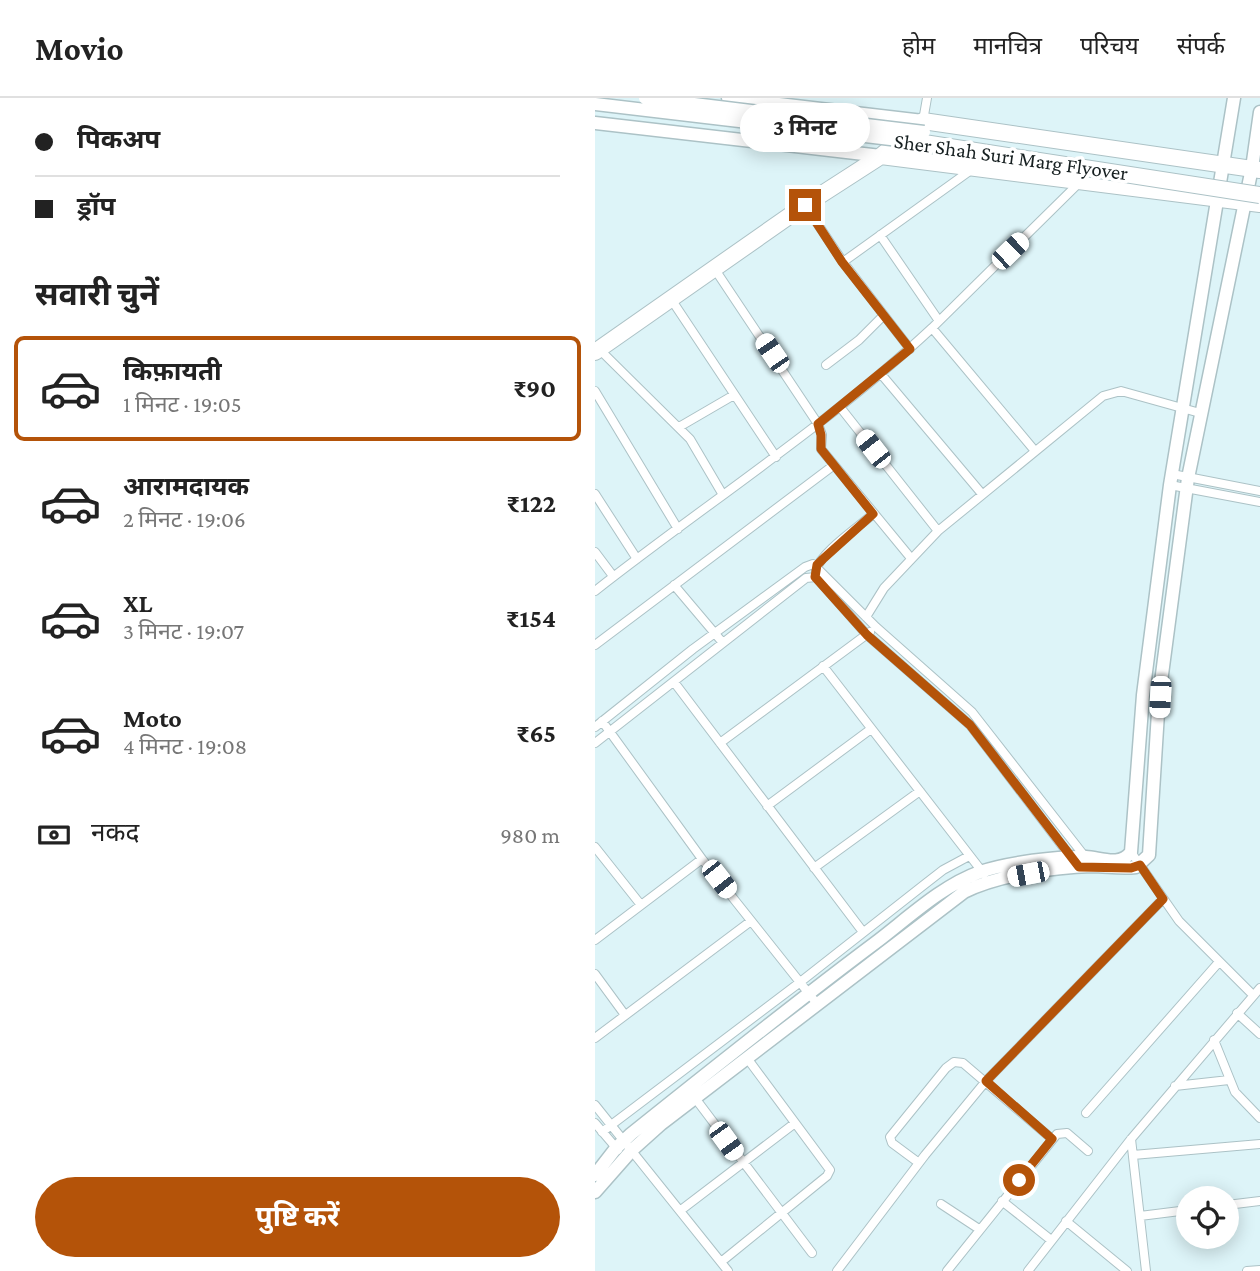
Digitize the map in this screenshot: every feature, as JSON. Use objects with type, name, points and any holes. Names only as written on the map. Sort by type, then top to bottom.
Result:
[{"type":"highway","points":[[597,351],[805,205],[924,132],[1256,169]]},
{"type":"highway","name":"Sher Shah Suri Marg Flyover","points":[[924,132],[1260,184]]},
{"type":"highway","name":"Sher Shah Suri Marg Flyover","points":[[924,132],[1260,195]]},
{"type":"highway","points":[[881,156],[1252,202]]},
{"type":"street","name":"Sher Shah Suri Marg Flyover","points":[[645,98],[924,132]]},
{"type":"street","points":[[655,131],[660,98]]},
{"type":"street","points":[[728,98],[777,101],[924,132],[927,98]]},
{"type":"street","points":[[595,1192],[601,1171],[624,1149],[809,994],[956,884],[1082,862],[1115,861],[1127,857],[1131,852],[1143,695],[1171,480],[1234,98]]},
{"type":"street","name":"Sher Shah Suri Marg Flyover","points":[[595,104],[924,132]]},
{"type":"street","points":[[815,577],[867,635],[970,725],[1082,862],[1131,868],[1140,865],[1149,855],[1151,846],[1160,697],[1187,483],[1230,272],[1252,202],[1260,112]]},
{"type":"street","points":[[595,123],[881,156]]},
{"type":"street","points":[[842,262],[975,167]]},
{"type":"street","points":[[595,591],[776,457],[881,374],[932,328],[1081,181]]},
{"type":"street","points":[[805,205],[842,262],[910,349]]},
{"type":"street","points":[[880,235],[939,321]]},
{"type":"street","points":[[1205,267],[1230,272]]},
{"type":"street","points":[[714,268],[818,424],[821,449],[910,558]]},
{"type":"street","points":[[671,299],[776,457]]},
{"type":"street","points":[[827,365],[859,341],[883,316]]},
{"type":"street","points":[[932,328],[1035,451]]},
{"type":"street","points":[[597,351],[696,446],[723,495]]},
{"type":"street","points":[[881,374],[982,494]]},
{"type":"street","points":[[595,391],[678,529]]},
{"type":"street","points":[[866,617],[884,588],[938,531],[1109,393],[1121,391],[1200,413]]},
{"type":"street","points":[[679,428],[734,395]]},
{"type":"street","points":[[840,407],[938,531]]},
{"type":"street","points":[[595,645],[834,465]]},
{"type":"street","points":[[1171,480],[1260,502]]},
{"type":"street","points":[[1187,483],[1260,491]]},
{"type":"street","points":[[595,494],[637,559]]},
{"type":"street","points":[[815,577],[817,565],[873,514]]},
{"type":"street","points":[[595,552],[614,576]]},
{"type":"street","points":[[818,1004],[702,859],[610,732],[599,724],[805,567],[817,565],[876,627],[972,712],[1082,862]]},
{"type":"street","points":[[595,743],[806,578],[815,577]]},
{"type":"street","points":[[674,584],[723,643]]},
{"type":"street","points":[[720,743],[876,627]]},
{"type":"street","points":[[823,666],[986,877]]},
{"type":"street","points":[[674,682],[863,932]]},
{"type":"street","points":[[767,806],[871,729]]},
{"type":"street","points":[[814,868],[920,791]]},
{"type":"street","points":[[595,847],[641,905]]},
{"type":"street","points":[[1131,852],[1179,920],[1253,995]]},
{"type":"street","points":[[602,1132],[943,870],[969,856]]},
{"type":"street","points":[[595,940],[702,859]]},
{"type":"street","points":[[624,1149],[695,1098],[953,899],[986,877]]},
{"type":"street","points":[[837,1271],[919,1163],[986,1081],[1163,899]]},
{"type":"street","points":[[595,1038],[751,921]]},
{"type":"street","points":[[1086,1113],[1219,962]]},
{"type":"street","points":[[595,974],[625,1014]]},
{"type":"street","points":[[1028,1271],[1131,1139],[1260,988]]},
{"type":"street","points":[[1237,1013],[1260,1034]]},
{"type":"street","points":[[1214,1040],[1239,1098],[1260,1118]]},
{"type":"street","points":[[721,1262],[782,1214],[831,1170],[747,1058]]},
{"type":"street","points":[[919,1163],[892,1143],[890,1137],[946,1068],[954,1062],[963,1063],[986,1081],[1052,1139]]},
{"type":"street","points":[[1175,1086],[1229,1080]]},
{"type":"street","points":[[695,1098],[812,1253]]},
{"type":"street","points":[[595,1105],[624,1149]]},
{"type":"street","points":[[595,1123],[624,1149],[681,1210],[728,1271]]},
{"type":"street","points":[[681,1210],[795,1123]]},
{"type":"street","points":[[947,1271],[1052,1139],[1064,1132],[1088,1151]]},
{"type":"street","points":[[1131,1139],[1146,1271]]},
{"type":"street","points":[[1133,1155],[1260,1144]]},
{"type":"street","points":[[1002,1201],[1051,1240]]},
{"type":"street","points":[[1239,1204],[1260,1201]]},
{"type":"street","points":[[941,1204],[979,1229]]},
{"type":"street","points":[[1140,1216],[1176,1212]]},
{"type":"street","points":[[1066,1222],[1128,1271]]},
{"type":"street","points":[[1247,1271],[1260,1270]]},
{"type":"route","points":[[805,205],[842,262],[910,349],[818,424],[821,449],[873,514],[817,565],[815,577],[867,635],[970,725],[1079,867],[1131,868],[1140,865],[1163,899],[986,1081],[1052,1139],[1019,1180]]}]
